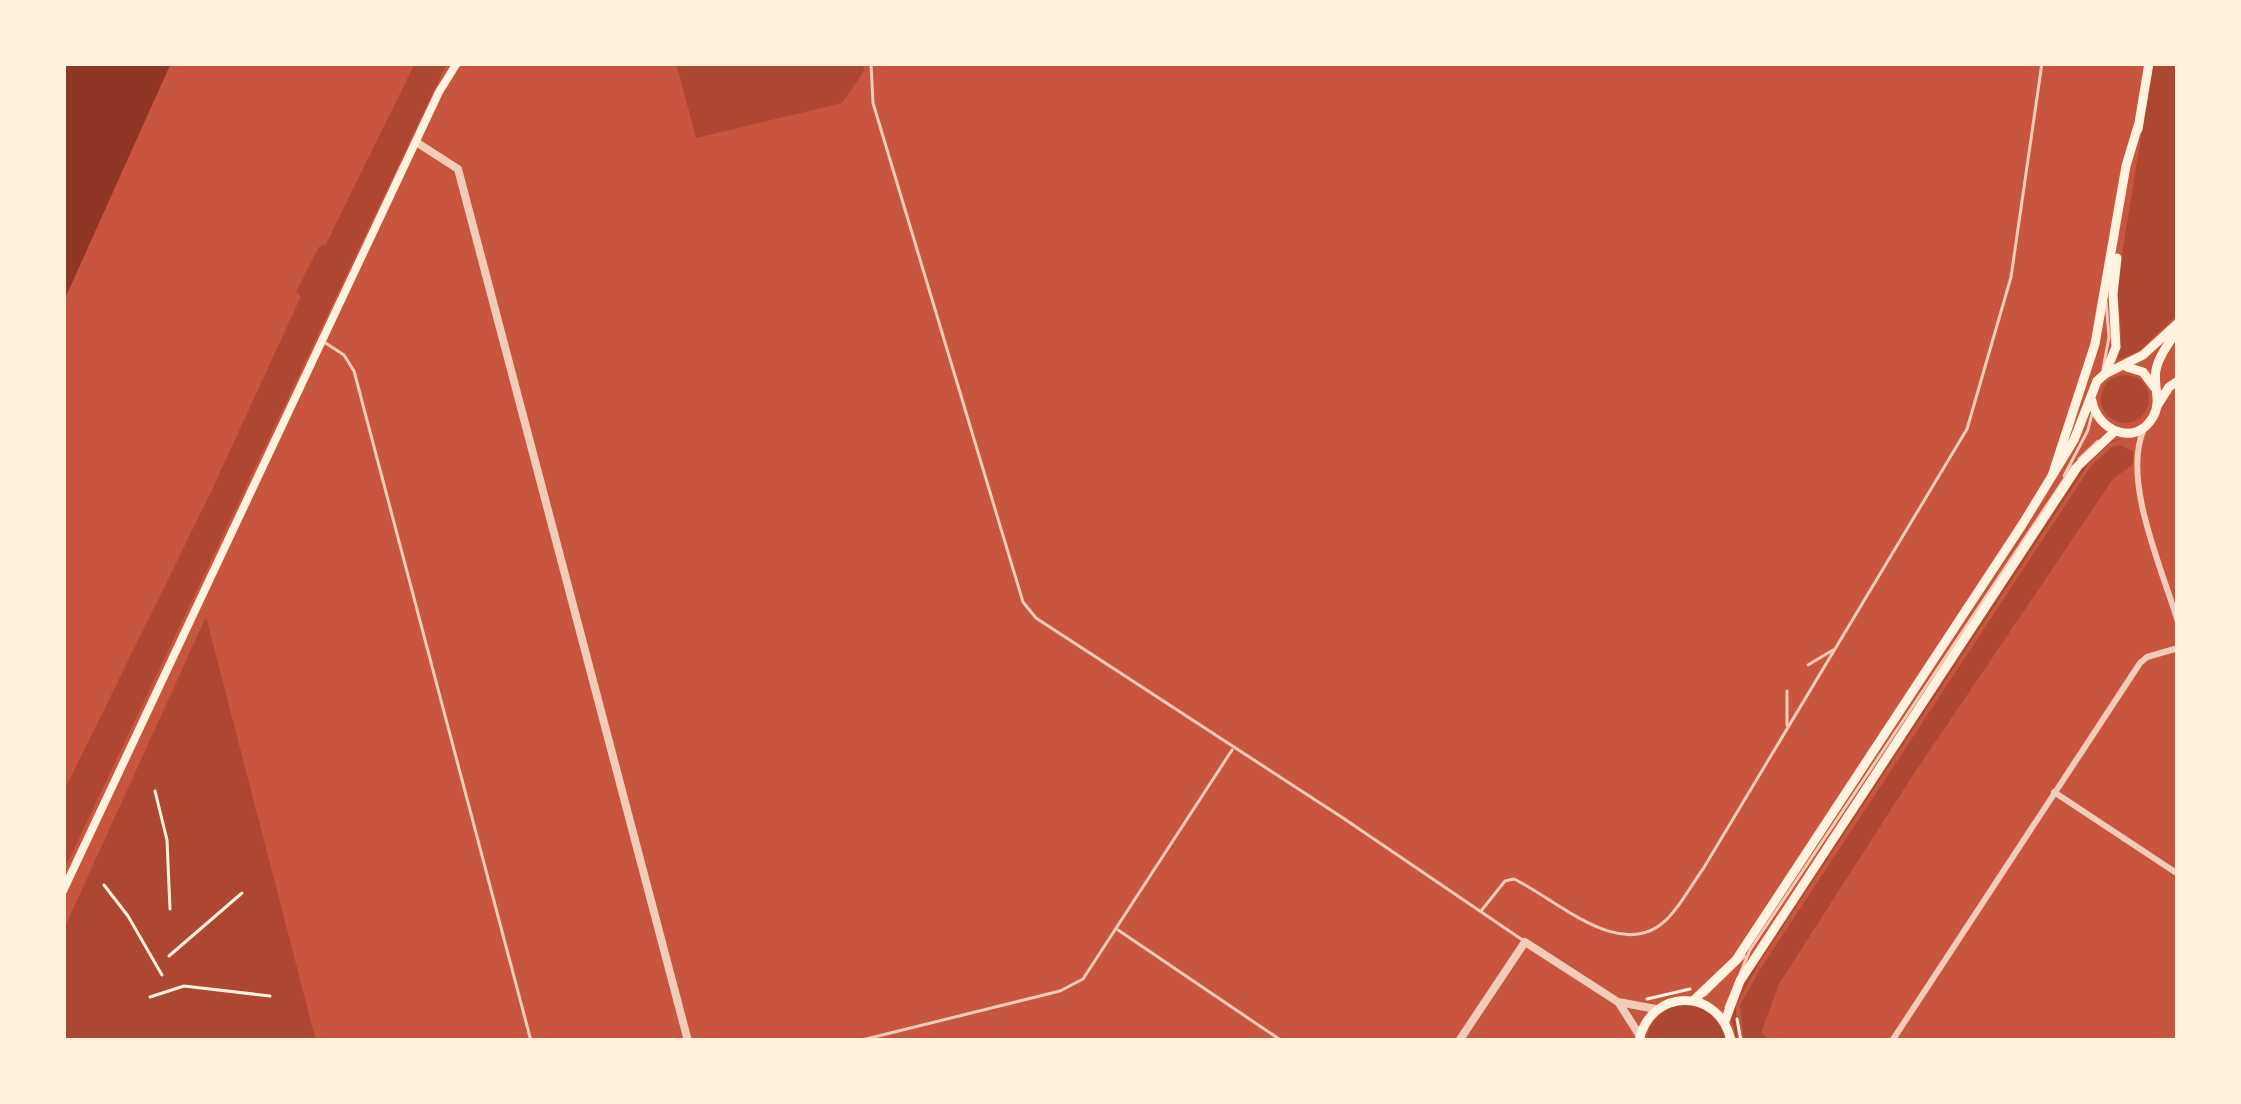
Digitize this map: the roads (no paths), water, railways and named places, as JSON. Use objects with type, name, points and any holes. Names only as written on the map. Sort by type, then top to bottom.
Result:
[{"type":"main road","points":[[63,891],[457,63]]},
{"type":"main road","points":[[1694,1000],[1736,960],[2054,482],[2116,347],[2113,294],[2149,63]]},
{"type":"main road","points":[[2054,482],[2084,386],[2126,166],[2138,127]]},
{"type":"main road","points":[[2103,375],[2143,356],[2178,326]]},
{"type":"main road","points":[[2157,406],[2158,364],[2178,326]]},
{"type":"main road","points":[[2124,367],[2144,372],[2155,388]]},
{"type":"main road","points":[[2092,400],[2098,420],[2115,431],[2132,432],[2147,424],[2169,387],[2178,381]]},
{"type":"main road","points":[[1725,1021],[1740,981],[2078,466],[2115,431]]},
{"type":"main road","points":[[1640,1038],[1656,1009],[1674,1000],[1694,1000],[1712,1007],[1725,1021],[1731,1041]]},
{"type":"street","points":[[416,142],[458,169],[688,1041]]},
{"type":"street","points":[[2147,424],[2139,445],[2138,486],[2178,622]]},
{"type":"street","points":[[1892,1041],[2140,663],[2178,648]]},
{"type":"street","points":[[2054,792],[2178,874]]},
{"type":"street","points":[[1459,1041],[1525,942],[1618,1002],[1656,1009]]},
{"type":"street","points":[[1618,1002],[1640,1038]]},
{"type":"lane","points":[[871,63],[872,103],[1023,602],[1036,618],[1525,942]]},
{"type":"lane","points":[[1481,911],[1505,881],[1514,879],[1615,934],[1629,936],[1658,927],[1702,869],[1967,429],[2011,278],[2042,63]]},
{"type":"lane","points":[[2103,375],[2109,337],[2104,294]]},
{"type":"lane","points":[[322,341],[344,355],[354,371],[531,1041]]},
{"type":"lane","points":[[1725,1021],[1726,999],[1750,950],[2054,482],[2092,445],[2115,431]]},
{"type":"lane","points":[[1808,665],[1834,649]]},
{"type":"lane","points":[[1787,691],[1787,728]]},
{"type":"lane","points":[[857,1041],[1074,985],[1091,969],[1233,749]]},
{"type":"lane","points":[[1117,929],[1282,1041]]},
{"type":"lane","points":[[1694,1000],[1724,980],[1750,950]]}]
